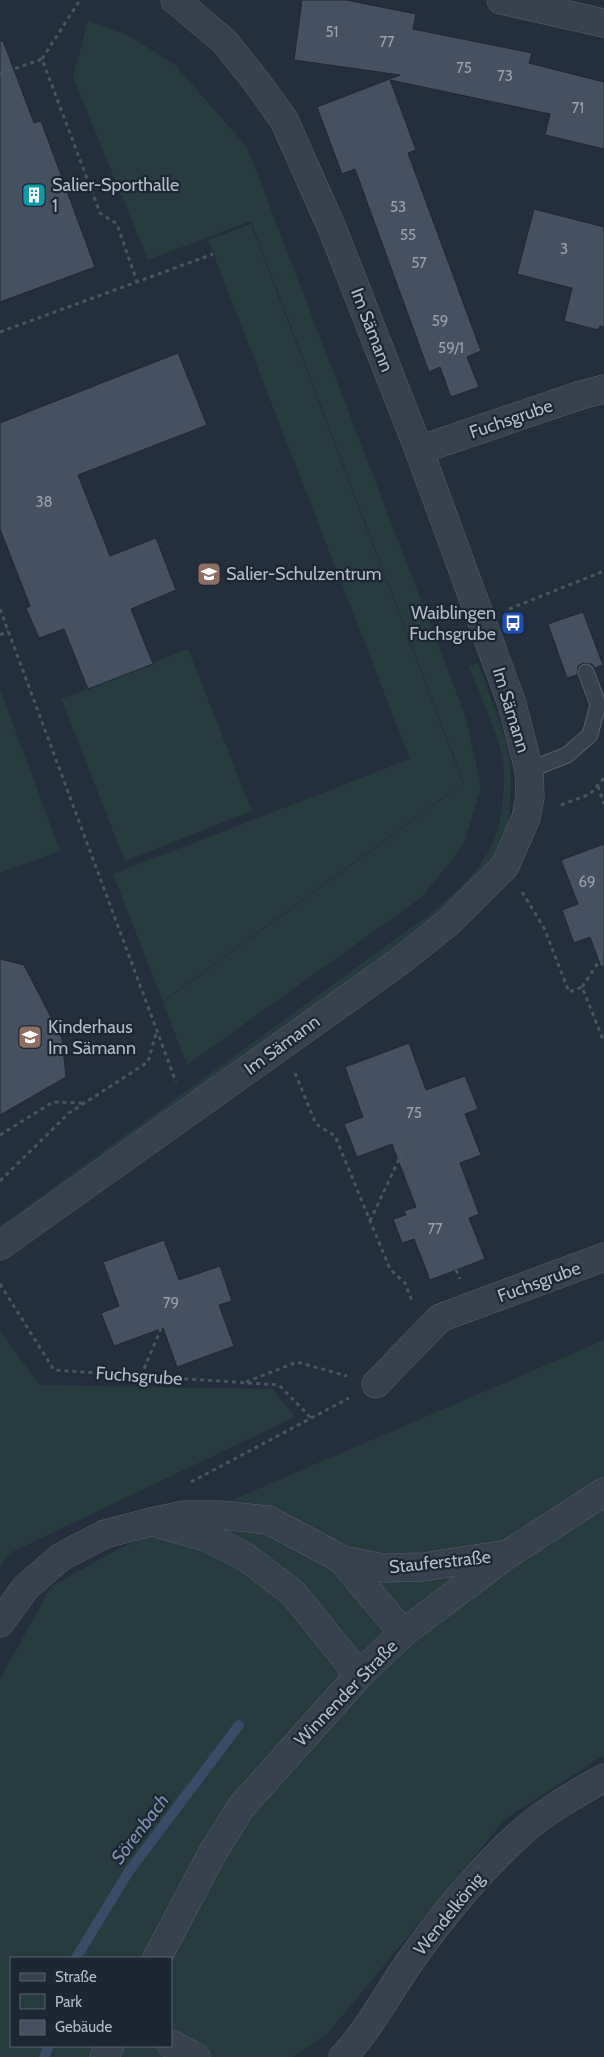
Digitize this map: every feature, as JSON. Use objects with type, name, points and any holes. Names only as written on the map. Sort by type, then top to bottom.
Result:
[{"type":"street","name":"Im Sämann","points":[[0,1246],[399,962],[449,922],[505,866],[526,818],[530,797],[529,770],[512,704],[419,450],[332,228],[284,120],[224,41],[175,0]]},
{"type":"street","points":[[500,0],[604,23]]},
{"type":"street","name":"Fuchsgrube","points":[[419,450],[581,395],[604,389]]},
{"type":"street","name":"Fuchsgrube","points":[[376,1384],[440,1318],[604,1258]]},
{"type":"street","name":"Winnender Straße","points":[[158,1957],[213,1852],[242,1806],[359,1674],[403,1633],[508,1554],[604,1492]]},
{"type":"street","name":"Stauferstraße","points":[[0,1623],[26,1587],[61,1557],[105,1534],[184,1515],[220,1515],[268,1520],[342,1560],[383,1568],[450,1564],[508,1554]]},
{"type":"street","points":[[151,1522],[209,1538],[247,1558],[293,1593],[359,1674]]},
{"type":"street","name":"Stauferstraße","points":[[342,1560],[403,1633]]},
{"type":"street","name":"Wendelkönig","points":[[343,2057],[359,2040],[408,1964],[463,1891],[522,1831],[566,1799],[604,1778]]},
{"type":"street","points":[[172,2045],[196,2057]]},
{"type":"lane","points":[[529,770],[567,754],[590,735],[598,704],[586,672]]},
{"type":"path","points":[[0,74],[42,58],[80,0]]},
{"type":"path","points":[[42,58],[100,212],[117,224],[137,282]]},
{"type":"path","points":[[0,332],[213,254]]},
{"type":"path","points":[[516,606],[604,572]]},
{"type":"path","points":[[0,609],[179,1089]]},
{"type":"path","points":[[0,635],[8,631]]},
{"type":"path","points":[[526,818],[590,794],[604,778]]},
{"type":"path","points":[[597,786],[604,804]]},
{"type":"path","points":[[505,866],[544,928],[569,992],[582,987],[604,954]]},
{"type":"path","points":[[582,987],[604,1042]]},
{"type":"path","points":[[0,1181],[69,1113],[148,1062],[158,1029]]},
{"type":"path","points":[[283,1045],[316,1124],[335,1136],[390,1269],[405,1283],[424,1335]]},
{"type":"path","points":[[0,1135],[53,1102],[83,1103]]},
{"type":"path","points":[[370,1221],[409,1138]]},
{"type":"path","name":"Fuchsgrube","points":[[0,1284],[54,1370],[279,1385],[312,1418]]},
{"type":"path","points":[[141,1376],[162,1326]]},
{"type":"path","points":[[244,1383],[297,1362],[376,1384]]},
{"type":"path","points":[[183,1486],[376,1384]]},
{"type":"green space","points":[[88,21],[128,35],[175,65],[247,147],[465,715],[481,786],[464,844],[422,897],[187,1065],[163,1002],[464,783],[251,221],[148,260],[73,77]]},
{"type":"green space","points":[[251,224],[463,783],[163,1001],[113,874],[410,759],[208,240]]},
{"type":"green space","points":[[188,649],[252,811],[125,861],[61,699]]},
{"type":"green space","points":[[478,663],[502,729],[510,760],[509,822],[493,860],[431,923],[0,1239],[0,1226],[426,917],[468,880],[479,867],[495,837],[500,819],[504,775],[503,761],[496,737],[469,666]]},
{"type":"green space","points":[[0,689],[60,851],[0,873]]},
{"type":"green space","points":[[0,1331],[40,1385],[273,1389],[295,1417],[10,1553],[0,1567]]},
{"type":"green space","points":[[604,1340],[604,1755],[505,1819],[328,2033],[293,2057],[0,2057],[0,1679],[51,1587],[116,1550]]},
{"type":"building","points":[[302,0],[346,0],[416,14],[413,29],[532,53],[529,63],[604,82],[604,149],[545,135],[550,114],[390,80],[416,150],[408,153],[481,351],[467,357],[479,387],[451,397],[440,367],[429,372],[355,169],[342,174],[317,107],[400,75],[294,60]]},
{"type":"building","name":"Salier-Sporthalle 1","points":[[0,41],[3,41],[34,123],[41,121],[95,267],[0,302]]},
{"type":"building","points":[[534,209],[604,227],[604,327],[600,326],[598,330],[564,321],[572,288],[517,274]]},
{"type":"building","points":[[178,353],[207,425],[78,475],[110,556],[156,538],[176,590],[131,609],[153,664],[88,689],[64,629],[39,638],[26,608],[30,606],[0,529],[0,423]]},
{"type":"building","points":[[583,612],[603,665],[595,668],[592,664],[583,663],[578,666],[577,675],[567,678],[548,624]]},
{"type":"building","points":[[604,844],[604,966],[601,967],[590,937],[574,943],[562,910],[578,904],[561,860]]},
{"type":"building","name":"Kinderhaus Im Sämann","points":[[0,959],[24,965],[62,1039],[66,1077],[0,1115]]},
{"type":"building","points":[[409,1043],[426,1090],[465,1076],[478,1109],[465,1114],[481,1155],[460,1163],[479,1214],[469,1218],[485,1259],[430,1280],[414,1239],[402,1243],[393,1219],[406,1215],[404,1211],[416,1207],[392,1144],[357,1157],[344,1124],[363,1117],[345,1067]]},
{"type":"building","points":[[164,1240],[179,1280],[220,1266],[232,1301],[219,1305],[234,1346],[177,1367],[163,1328],[114,1346],[101,1313],[119,1306],[103,1262]]},
{"type":"waterway","name":"Sörenbach","points":[[77,1957],[129,1871],[239,1725]]},
{"type":"waterway","name":"Sörenbach","points":[[44,2057],[49,2047]]},
{"type":"place","name":"Salier-Sporthalle 1","points":[[34,195]]},
{"type":"place","name":"Salier-Schulzentrum","points":[[209,574]]},
{"type":"place","name":"Waiblingen Fuchsgrube","points":[[513,623]]},
{"type":"place","name":"Kinderhaus Im Sämann","points":[[30,1037]]}]
